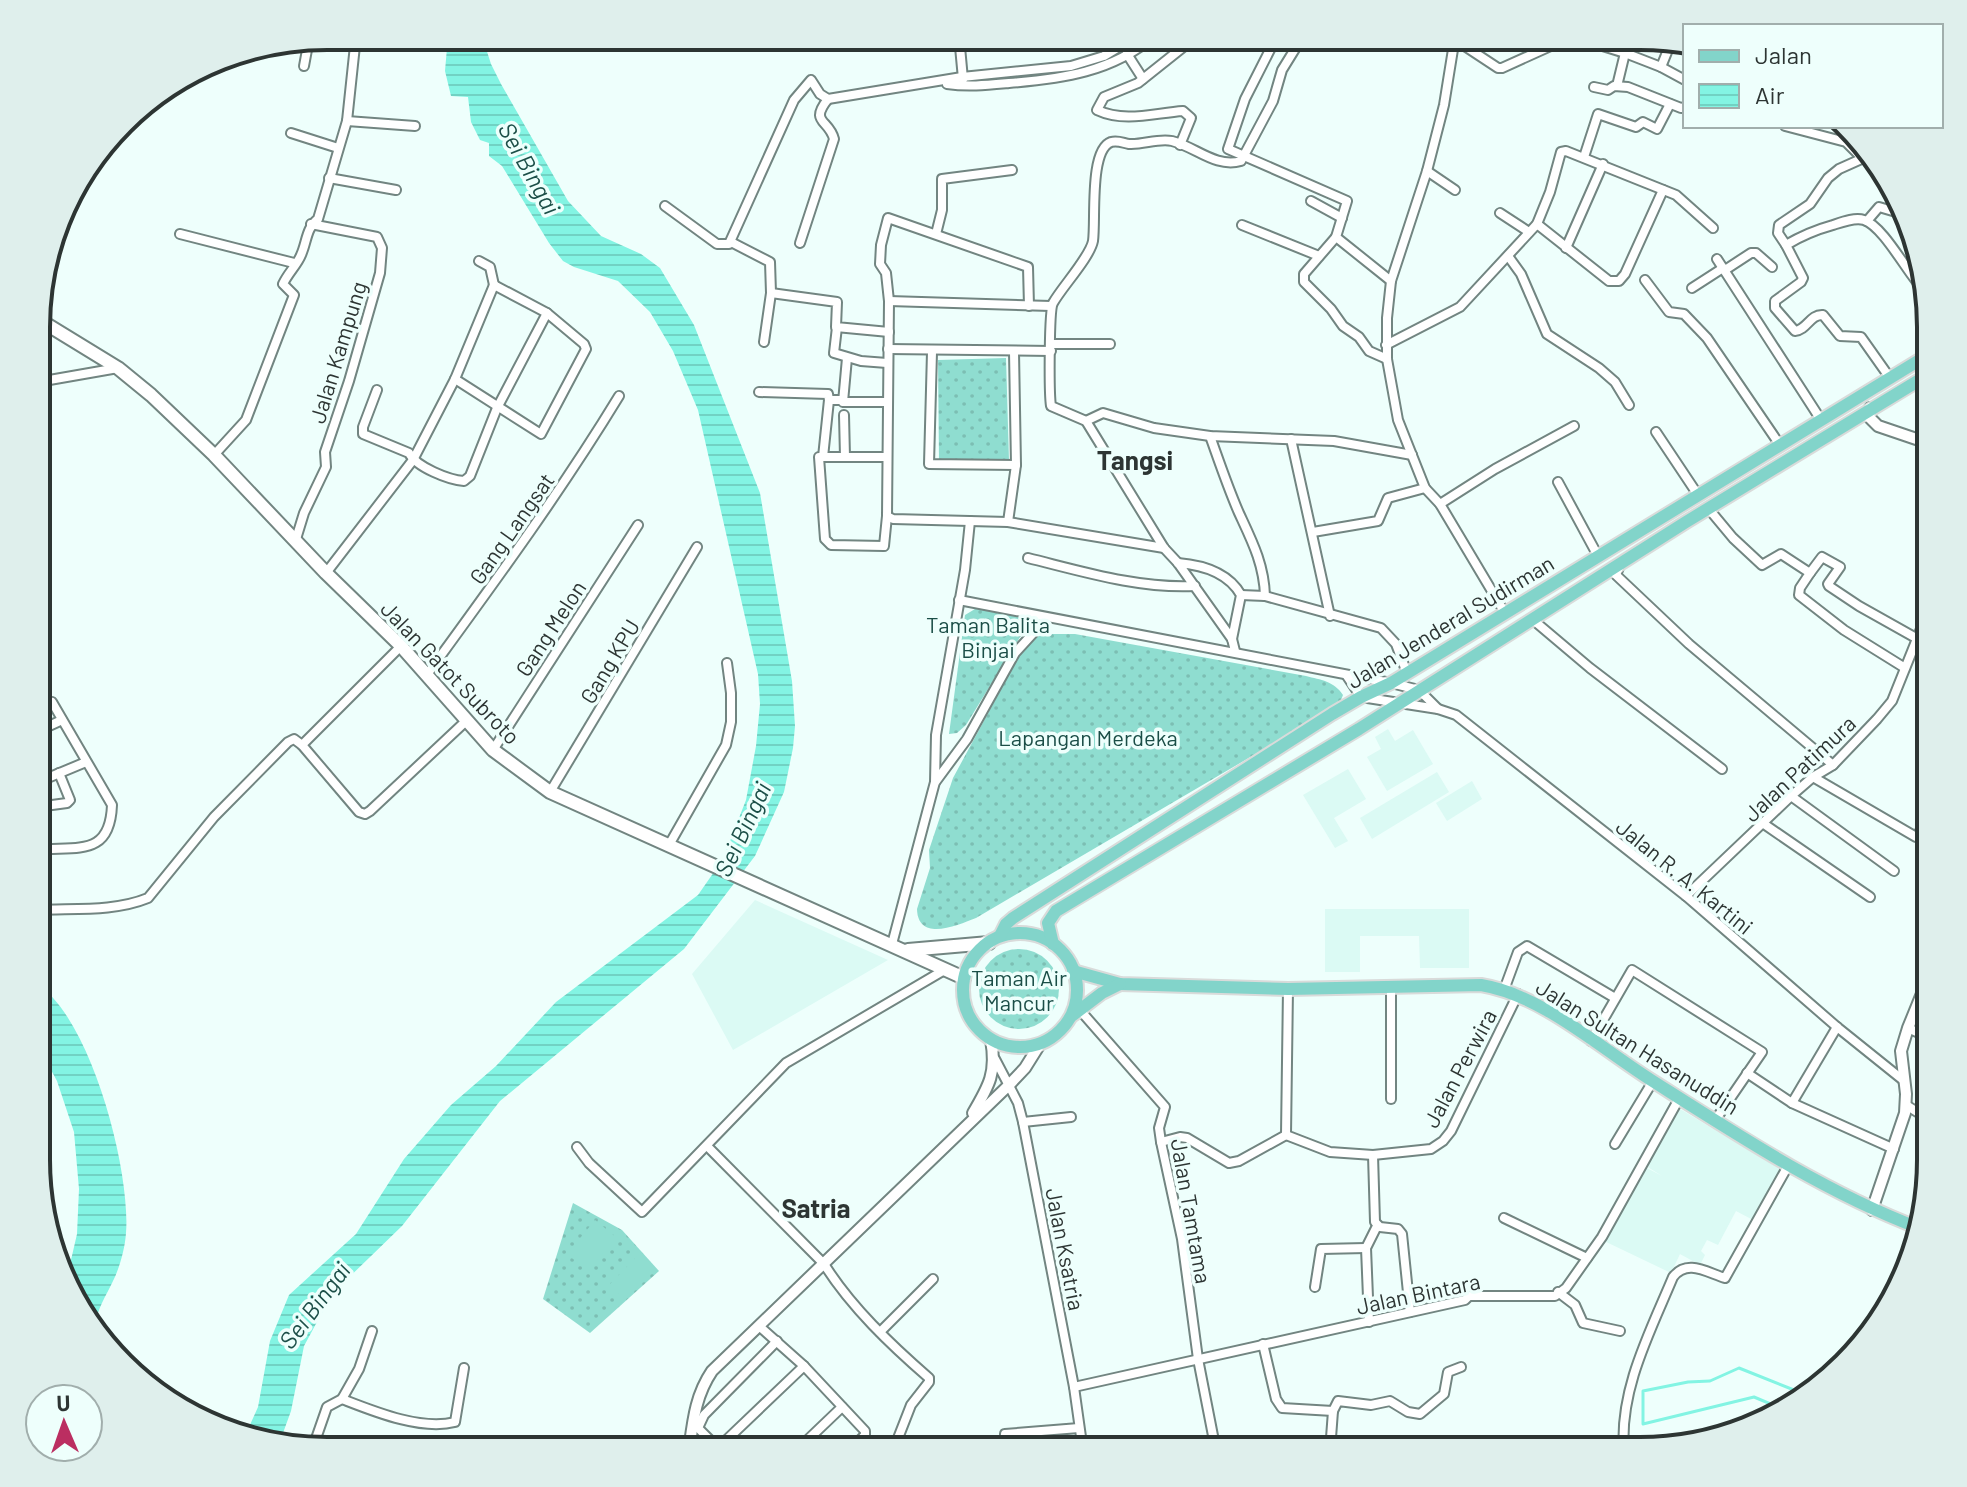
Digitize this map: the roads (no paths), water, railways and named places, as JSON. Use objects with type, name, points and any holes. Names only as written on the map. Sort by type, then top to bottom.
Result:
[{"type":"main road","name":"Jalan Gatot Subroto","points":[[50,326],[118,368],[214,455],[326,573],[401,646],[465,722],[493,750],[550,792],[964,978]]},
{"type":"main road","name":"Jalan Jenderal Sudirman","points":[[994,940],[1013,918],[1266,756],[1361,697],[1391,683],[1917,361]]},
{"type":"main road","points":[[1907,367],[1917,382]]},
{"type":"main road","name":"Jalan Jenderal Sudirman","points":[[1053,944],[1048,923],[1056,911],[1278,778],[1708,508],[1917,382]]},
{"type":"main road","points":[[1676,509],[1686,522]]},
{"type":"main road","points":[[1266,756],[1278,778]]},
{"type":"main road","points":[[1066,1024],[1075,1004],[1076,982],[1068,960],[1053,944],[1033,935],[994,940],[973,958],[964,978],[965,1006],[971,1019],[991,1040],[1019,1047],[1040,1044],[1054,1036],[1066,1024],[1079,1009],[1120,984]]},
{"type":"main road","name":"Jalan Gatot Subroto","points":[[898,947],[994,940]]},
{"type":"main road","name":"Jalan Sultan Hasanuddin","points":[[1073,971],[1120,984],[1288,989],[1481,985],[1518,994],[1789,1164],[1872,1210],[1909,1224]]},
{"type":"street","points":[[214,455],[246,420],[294,295],[283,284],[294,263],[300,259],[311,224],[318,219],[347,121],[355,50]]},
{"type":"street","points":[[961,50],[964,82]]},
{"type":"street","points":[[304,66],[307,51]]},
{"type":"street","points":[[964,82],[1071,66],[1113,51]]},
{"type":"street","points":[[665,206],[717,244],[726,246],[731,242],[801,89],[811,80],[820,94],[828,99],[938,83],[1073,75],[1108,65],[1132,51]]},
{"type":"street","points":[[1179,51],[1143,79],[1104,97],[1097,110],[1131,116],[1183,111],[1191,118],[1180,145]]},
{"type":"street","points":[[1270,51],[1245,99],[1228,149],[1347,201],[1336,237],[1304,274],[1304,282],[1369,351],[1387,359]]},
{"type":"street","points":[[1235,651],[1232,639],[1164,548],[1086,421],[1051,406],[1051,306],[1093,244],[1096,178],[1099,156],[1104,147],[1120,141],[1130,144],[1171,141],[1227,163],[1241,161],[1273,101],[1282,70],[1294,51]]},
{"type":"street","points":[[1453,51],[1444,105],[1427,171],[1391,281],[1387,359],[1398,420],[1425,488],[1440,504],[1505,613]]},
{"type":"street","points":[[1473,51],[1498,68],[1538,51]]},
{"type":"street","points":[[1618,51],[1683,79]]},
{"type":"street","points":[[1661,67],[1667,52]]},
{"type":"street","points":[[1617,86],[1625,53]]},
{"type":"street","points":[[1127,54],[1143,79]]},
{"type":"street","points":[[1594,87],[1608,90],[1617,86],[1628,87],[1683,107]]},
{"type":"street","points":[[800,243],[834,139],[832,131],[820,119],[819,111],[828,99]]},
{"type":"street","points":[[1584,157],[1598,114],[1636,127],[1643,122],[1657,129],[1670,104]]},
{"type":"street","points":[[347,121],[415,126]]},
{"type":"street","points":[[1793,128],[1845,142]]},
{"type":"street","points":[[1823,136],[1825,128]]},
{"type":"street","points":[[291,133],[338,148]]},
{"type":"street","points":[[1386,345],[1460,307],[1508,256],[1537,224],[1561,152],[1603,164],[1676,195],[1713,228]]},
{"type":"street","points":[[1860,159],[1839,169],[1828,178],[1810,204],[1779,225],[1778,233],[1803,278],[1775,301],[1775,308],[1795,331],[1823,315],[1840,336],[1861,337],[1890,378]]},
{"type":"street","points":[[1566,248],[1603,164]]},
{"type":"street","points":[[936,234],[942,210],[942,179],[1012,170]]},
{"type":"street","points":[[1427,171],[1455,190]]},
{"type":"street","points":[[329,178],[396,190]]},
{"type":"street","points":[[1537,224],[1609,281],[1619,281],[1663,190]]},
{"type":"street","points":[[1311,201],[1342,218]]},
{"type":"street","points":[[1867,221],[1879,207],[1890,210]]},
{"type":"street","points":[[1500,213],[1529,232]]},
{"type":"street","points":[[886,457],[819,457],[825,539],[831,545],[884,546],[887,516],[889,301],[886,273],[880,264],[888,218],[1028,267],[1029,306]]},
{"type":"street","points":[[1786,245],[1804,234],[1841,223],[1855,219],[1867,221],[1912,274]]},
{"type":"street","name":"Jalan Kampung","points":[[296,539],[304,513],[326,467],[325,452],[380,273],[382,248],[377,237],[311,224]]},
{"type":"street","points":[[1242,225],[1319,256]]},
{"type":"street","points":[[180,234],[294,263]]},
{"type":"street","points":[[1336,237],[1391,281]]},
{"type":"street","points":[[731,242],[770,262],[771,293],[764,342]]},
{"type":"street","points":[[1692,288],[1751,253],[1756,253],[1772,267]]},
{"type":"street","points":[[1508,256],[1521,274],[1547,334],[1599,368],[1615,382],[1629,405]]},
{"type":"street","points":[[1717,259],[1821,420]]},
{"type":"street","points":[[326,573],[413,460],[455,379],[494,285],[490,267],[479,261]]},
{"type":"street","points":[[1645,280],[1669,312],[1684,314],[1707,338],[1780,445]]},
{"type":"street","points":[[455,379],[541,434],[584,353],[584,344],[547,313],[494,285]]},
{"type":"street","points":[[771,293],[837,302],[834,353],[847,355],[847,358],[887,363]]},
{"type":"street","points":[[889,301],[1051,306]]},
{"type":"street","points":[[377,390],[363,434],[409,453],[413,460],[455,480],[464,481],[470,476],[497,408],[547,313]]},
{"type":"street","points":[[837,327],[889,332]]},
{"type":"street","points":[[888,349],[1014,352],[1110,344]]},
{"type":"street","points":[[932,352],[929,464],[1016,465]]},
{"type":"street","points":[[1008,522],[1016,465],[1014,352]]},
{"type":"street","points":[[843,400],[847,358]]},
{"type":"street","points":[[50,380],[118,368]]},
{"type":"street","points":[[759,392],[828,394],[823,457]]},
{"type":"street","name":"Gang Langsat","points":[[426,676],[533,529],[619,396]]},
{"type":"street","points":[[829,400],[886,402]]},
{"type":"street","points":[[1870,408],[1869,417],[1878,426],[1917,439]]},
{"type":"street","points":[[1086,421],[1103,413],[1154,428],[1210,436],[1334,441],[1412,455]]},
{"type":"street","points":[[844,415],[845,457]]},
{"type":"street","points":[[1440,504],[1495,469],[1574,426]]},
{"type":"street","points":[[1656,432],[1698,495]]},
{"type":"street","points":[[1210,436],[1239,513],[1257,548],[1265,579],[1265,596]]},
{"type":"street","points":[[1291,439],[1330,616]]},
{"type":"street","points":[[1558,482],[1598,556]]},
{"type":"street","points":[[1313,532],[1378,521],[1388,498],[1425,488]]},
{"type":"street","points":[[1708,508],[1733,538],[1762,565],[1781,554],[1810,573]]},
{"type":"street","points":[[887,516],[893,519],[1008,522],[1164,548]]},
{"type":"street","points":[[898,947],[935,782],[936,735],[970,521]]},
{"type":"street","name":"Gang Melon","points":[[493,750],[638,525]]},
{"type":"street","name":"Gang KPU","points":[[550,792],[697,547]]},
{"type":"street","points":[[1905,668],[1844,630],[1799,595],[1800,588],[1822,557],[1840,567],[1829,586],[1916,638]]},
{"type":"street","points":[[1028,558],[1173,587],[1195,586]]},
{"type":"street","points":[[1178,563],[1196,564],[1234,582],[1241,595],[1232,639]]},
{"type":"street","points":[[1621,563],[1616,575],[1689,644],[1833,765]]},
{"type":"street","points":[[1241,595],[1265,596],[1381,628],[1396,644],[1407,673]]},
{"type":"street","points":[[959,600],[1235,651],[1419,690]]},
{"type":"street","points":[[935,782],[967,739],[1015,653],[1047,618]]},
{"type":"street","points":[[1532,619],[1590,668],[1722,769]]},
{"type":"street","name":"Jalan Patimura","points":[[1686,896],[1791,796],[1833,765],[1892,701],[1916,638]]},
{"type":"street","points":[[302,745],[401,646]]},
{"type":"street","points":[[669,845],[726,745],[731,722],[727,663]]},
{"type":"street","points":[[1347,676],[1361,697]]},
{"type":"street","name":"Jalan R. A. Kartini","points":[[1419,690],[1438,709]]},
{"type":"street","name":"Jalan R. A. Kartini","points":[[1361,697],[1438,709],[1456,715],[1686,896],[1903,1080]]},
{"type":"street","points":[[51,849],[96,845],[106,835],[112,805],[52,702]]},
{"type":"street","points":[[50,725],[62,720]]},
{"type":"street","points":[[51,909],[111,906],[148,898],[214,817],[294,739],[359,812],[365,814],[465,722]]},
{"type":"street","points":[[51,777],[86,762]]},
{"type":"street","points":[[51,804],[70,800],[59,773]]},
{"type":"street","points":[[1813,777],[1916,836]]},
{"type":"street","points":[[1791,796],[1894,871]]},
{"type":"street","points":[[1764,824],[1870,897]]},
{"type":"street","points":[[1504,990],[1518,952],[1527,946],[1615,998]]},
{"type":"street","points":[[577,1147],[589,1163],[642,1212],[786,1063],[946,969]]},
{"type":"street","points":[[1591,1041],[1632,970],[1762,1052],[1716,1119]]},
{"type":"street","points":[[1391,988],[1391,1099]]},
{"type":"street","points":[[1161,1142],[1187,1138],[1229,1163],[1239,1161],[1286,1135],[1288,989]]},
{"type":"street","name":"Jalan Perwira","points":[[1286,1135],[1330,1152],[1373,1155],[1431,1149],[1451,1131],[1518,994]]},
{"type":"street","name":"Jalan Tamtama","points":[[1079,1009],[1164,1105],[1159,1128],[1161,1142],[1182,1239],[1198,1359],[1213,1437]]},
{"type":"street","points":[[1872,1210],[1906,1105],[1901,1051],[1916,1014]]},
{"type":"street","points":[[1792,1103],[1837,1027]]},
{"type":"street","points":[[1908,1028],[1916,1032]]},
{"type":"street","points":[[968,1122],[987,1089],[995,1059],[991,1040]]},
{"type":"street","points":[[691,1436],[696,1403],[712,1371],[1009,1085],[1025,1068],[1040,1044]]},
{"type":"street","name":"Jalan Ksatria","points":[[995,1059],[1023,1122],[1074,1387],[1080,1437]]},
{"type":"street","points":[[1747,1073],[1792,1103],[1894,1149]]},
{"type":"street","points":[[1615,1144],[1653,1081]]},
{"type":"street","points":[[1620,1331],[1583,1323],[1575,1305],[1558,1292],[1566,1288],[1625,1199],[1680,1096]]},
{"type":"street","points":[[1906,1105],[1916,1111]]},
{"type":"street","points":[[1023,1122],[1071,1117]]},
{"type":"street","points":[[708,1147],[824,1264],[837,1285],[880,1332],[929,1378],[911,1405],[899,1436]]},
{"type":"street","points":[[1369,1322],[1366,1248],[1377,1226],[1373,1155]]},
{"type":"street","points":[[1624,1437],[1624,1413],[1635,1370],[1673,1277],[1679,1269],[1687,1266],[1725,1278],[1789,1164]]},
{"type":"street","points":[[1504,1218],[1587,1258]]},
{"type":"street","points":[[1377,1226],[1398,1229],[1402,1234],[1410,1312]]},
{"type":"street","points":[[1315,1287],[1321,1249],[1366,1248]]},
{"type":"street","points":[[880,1332],[933,1279]]},
{"type":"street","name":"Jalan Bintara","points":[[1074,1387],[1465,1300],[1469,1296],[1555,1296],[1558,1292]]},
{"type":"street","points":[[759,1326],[804,1366],[866,1433],[863,1436]]},
{"type":"street","points":[[317,1436],[327,1407],[342,1399],[359,1369],[372,1331]]},
{"type":"street","points":[[707,1436],[698,1428],[704,1415],[777,1341]]},
{"type":"street","points":[[1263,1344],[1276,1399],[1282,1408],[1333,1411]]},
{"type":"street","points":[[734,1436],[804,1366]]},
{"type":"street","points":[[1331,1437],[1333,1411],[1338,1401],[1371,1405],[1390,1401],[1413,1414],[1430,1408],[1446,1392],[1448,1372],[1461,1367]]},
{"type":"street","points":[[342,1399],[386,1416],[437,1424],[455,1422],[464,1368]]},
{"type":"street","points":[[696,1403],[711,1408]]},
{"type":"street","points":[[811,1436],[842,1407]]},
{"type":"street","points":[[1005,1437],[1005,1434],[1079,1428]]},
{"type":"water","name":"Sei Bingai","points":[[447,50],[487,50],[501,84],[568,201],[601,236],[641,254],[660,268],[694,325],[760,493],[792,681],[793,748],[784,792],[755,856],[684,949],[500,1101],[402,1226],[338,1288],[304,1346],[291,1411],[283,1433],[250,1426],[258,1407],[270,1341],[289,1295],[356,1234],[404,1159],[451,1105],[496,1066],[556,1002],[698,895],[723,859],[746,800],[756,746],[760,704],[758,674],[698,410],[673,351],[650,312],[618,281],[563,261],[502,166],[489,156],[489,143],[480,140],[471,122],[468,97],[451,96],[445,71]]},
{"type":"water","points":[[51,996],[74,1029],[90,1061],[104,1098],[122,1173],[126,1206],[125,1245],[118,1270],[98,1315],[70,1264],[77,1234],[79,1189],[74,1132],[51,1070]]},
{"type":"waterway","points":[[1770,1404],[1754,1397],[1643,1424],[1643,1391],[1710,1381],[1739,1368],[1793,1390]]},
{"type":"district","name":"Tangsi","points":[[1135,459]]},
{"type":"district","name":"Satria","points":[[816,1207]]},
{"type":"park label","name":"Taman Balita Binjai","points":[[988,636]]},
{"type":"park label","name":"Lapangan Merdeka","points":[[1088,737]]},
{"type":"park label","name":"Taman Air Mancur","points":[[1019,990]]}]
